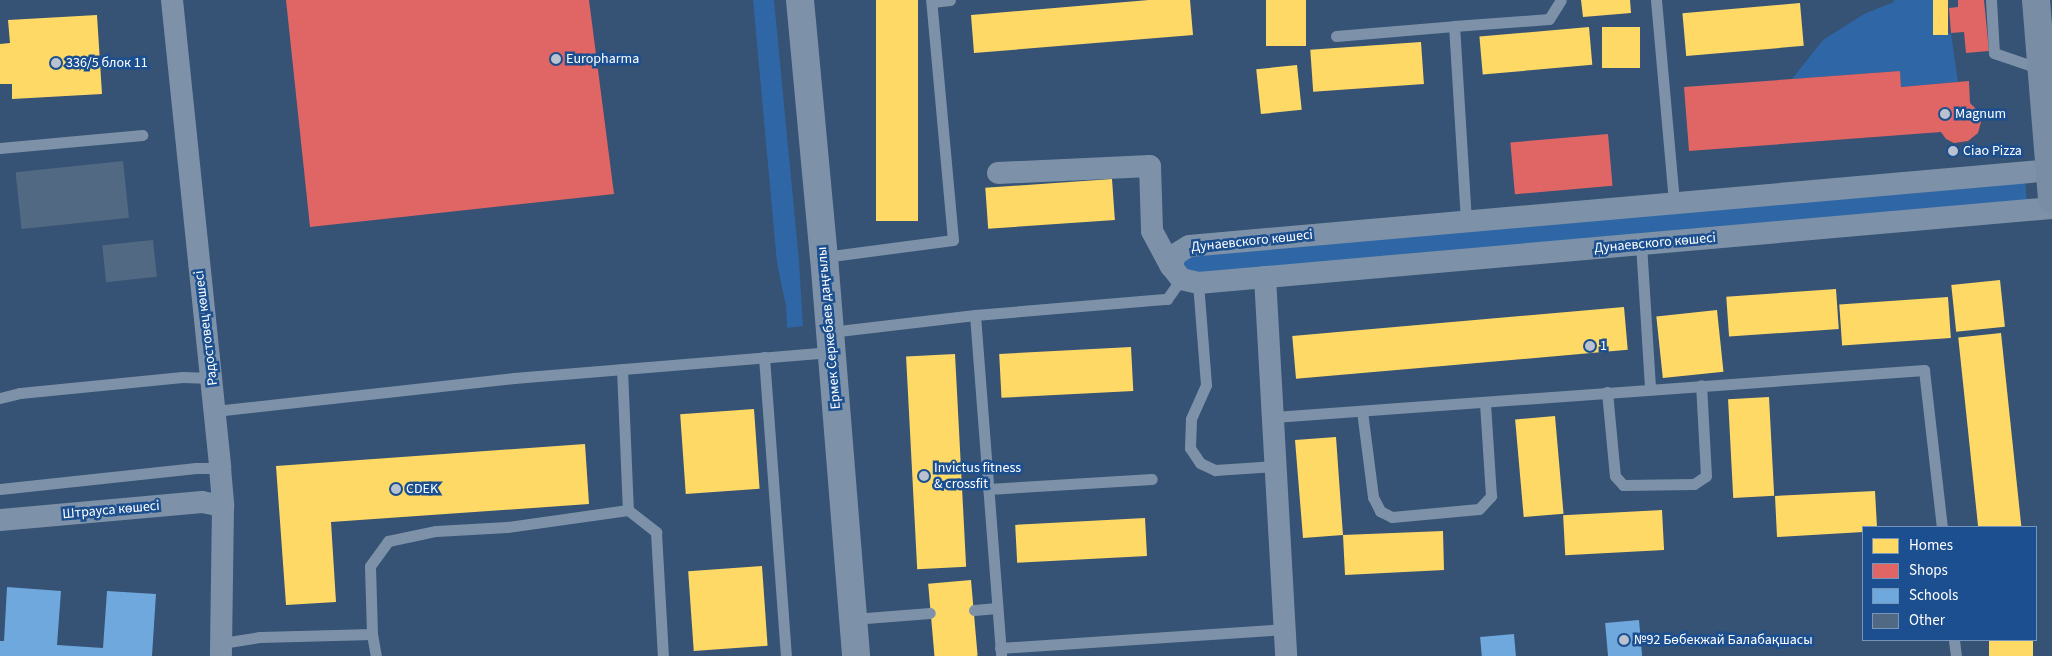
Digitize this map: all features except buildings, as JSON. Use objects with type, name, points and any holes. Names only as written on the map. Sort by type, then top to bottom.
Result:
[{"type":"main road","points":[[2036,0],[2052,199]]},
{"type":"street","name":"Радостовец көшесі","points":[[172,0],[220,468],[222,506],[222,649]]},
{"type":"street","name":"Ермек Серкебаев даңғылы","points":[[800,0],[824,258],[856,656]]},
{"type":"street","points":[[998,174],[1150,166],[1152,231],[1183,276]]},
{"type":"street","name":"Дунаевского көшесі","points":[[2051,170],[1189,246],[1176,254],[1183,276],[1265,277],[2052,208]]},
{"type":"street","points":[[1265,277],[1277,466],[1286,656]]},
{"type":"street","name":"Штрауса көшесі","points":[[0,520],[202,502],[222,506]]},
{"type":"lane","points":[[824,258],[953,240],[931,1],[950,0]]},
{"type":"lane","points":[[1336,36],[1549,19],[1561,0]]},
{"type":"lane","points":[[1656,0],[1674,203]]},
{"type":"lane","points":[[1991,0],[1994,53],[2041,69]]},
{"type":"lane","points":[[1454,26],[1466,221]]},
{"type":"lane","points":[[0,148],[142,135]]},
{"type":"lane","points":[[1641,244],[1650,389]]},
{"type":"lane","points":[[215,411],[514,378],[764,357],[830,342],[975,315],[1167,299],[1183,276]]},
{"type":"lane","points":[[1183,276],[1206,385],[1191,419],[1190,448],[1200,463],[1215,470],[1277,466]]},
{"type":"lane","points":[[975,315],[1000,652],[1284,629]]},
{"type":"lane","points":[[764,357],[786,656]]},
{"type":"lane","points":[[622,369],[628,510]]},
{"type":"lane","points":[[1274,417],[1924,370],[1942,526]]},
{"type":"lane","points":[[0,398],[20,393],[182,377],[212,378]]},
{"type":"lane","points":[[1607,392],[1615,476],[1623,485],[1694,484],[1706,476],[1701,385]]},
{"type":"lane","points":[[1362,411],[1373,498],[1380,511],[1392,517],[1479,509],[1491,496],[1485,402]]},
{"type":"lane","points":[[0,489],[196,468],[220,468]]},
{"type":"lane","points":[[988,489],[1152,479]]},
{"type":"lane","points":[[376,656],[372,634],[370,566],[388,541],[436,530],[507,527],[628,510],[656,532],[663,656]]},
{"type":"lane","points":[[974,610],[997,608]]},
{"type":"lane","points":[[853,619],[930,614]]},
{"type":"lane","points":[[222,649],[260,637],[372,634]]},
{"type":"lane","points":[[1954,641],[1956,656]]},
{"type":"shaded area","points":[[753,0],[774,0],[799,261],[803,326],[787,328],[786,306],[777,263]]},
{"type":"shaded area","points":[[1894,0],[1933,0],[1936,34],[1951,33],[1958,82],[1901,87],[1900,71],[1792,79],[1823,40],[1864,14],[1894,2]]},
{"type":"shaded area","points":[[2025,179],[2027,202],[1178,276],[1176,253]]},
{"type":"place","name":"Europharma","points":[[556,59]]},
{"type":"place","name":"336/5 блок 11","points":[[56,63]]},
{"type":"place","name":"Magnum","points":[[1945,114]]},
{"type":"place","name":"Ciao Pizza","points":[[1953,151]]},
{"type":"place","name":"1","points":[[1590,346]]},
{"type":"place","name":"Invictus fitness & crossfit","points":[[924,476]]},
{"type":"place","name":"CDEK","points":[[396,489]]},
{"type":"place","name":"№92 Бөбекжай Балабақшасы","points":[[1624,640]]}]
